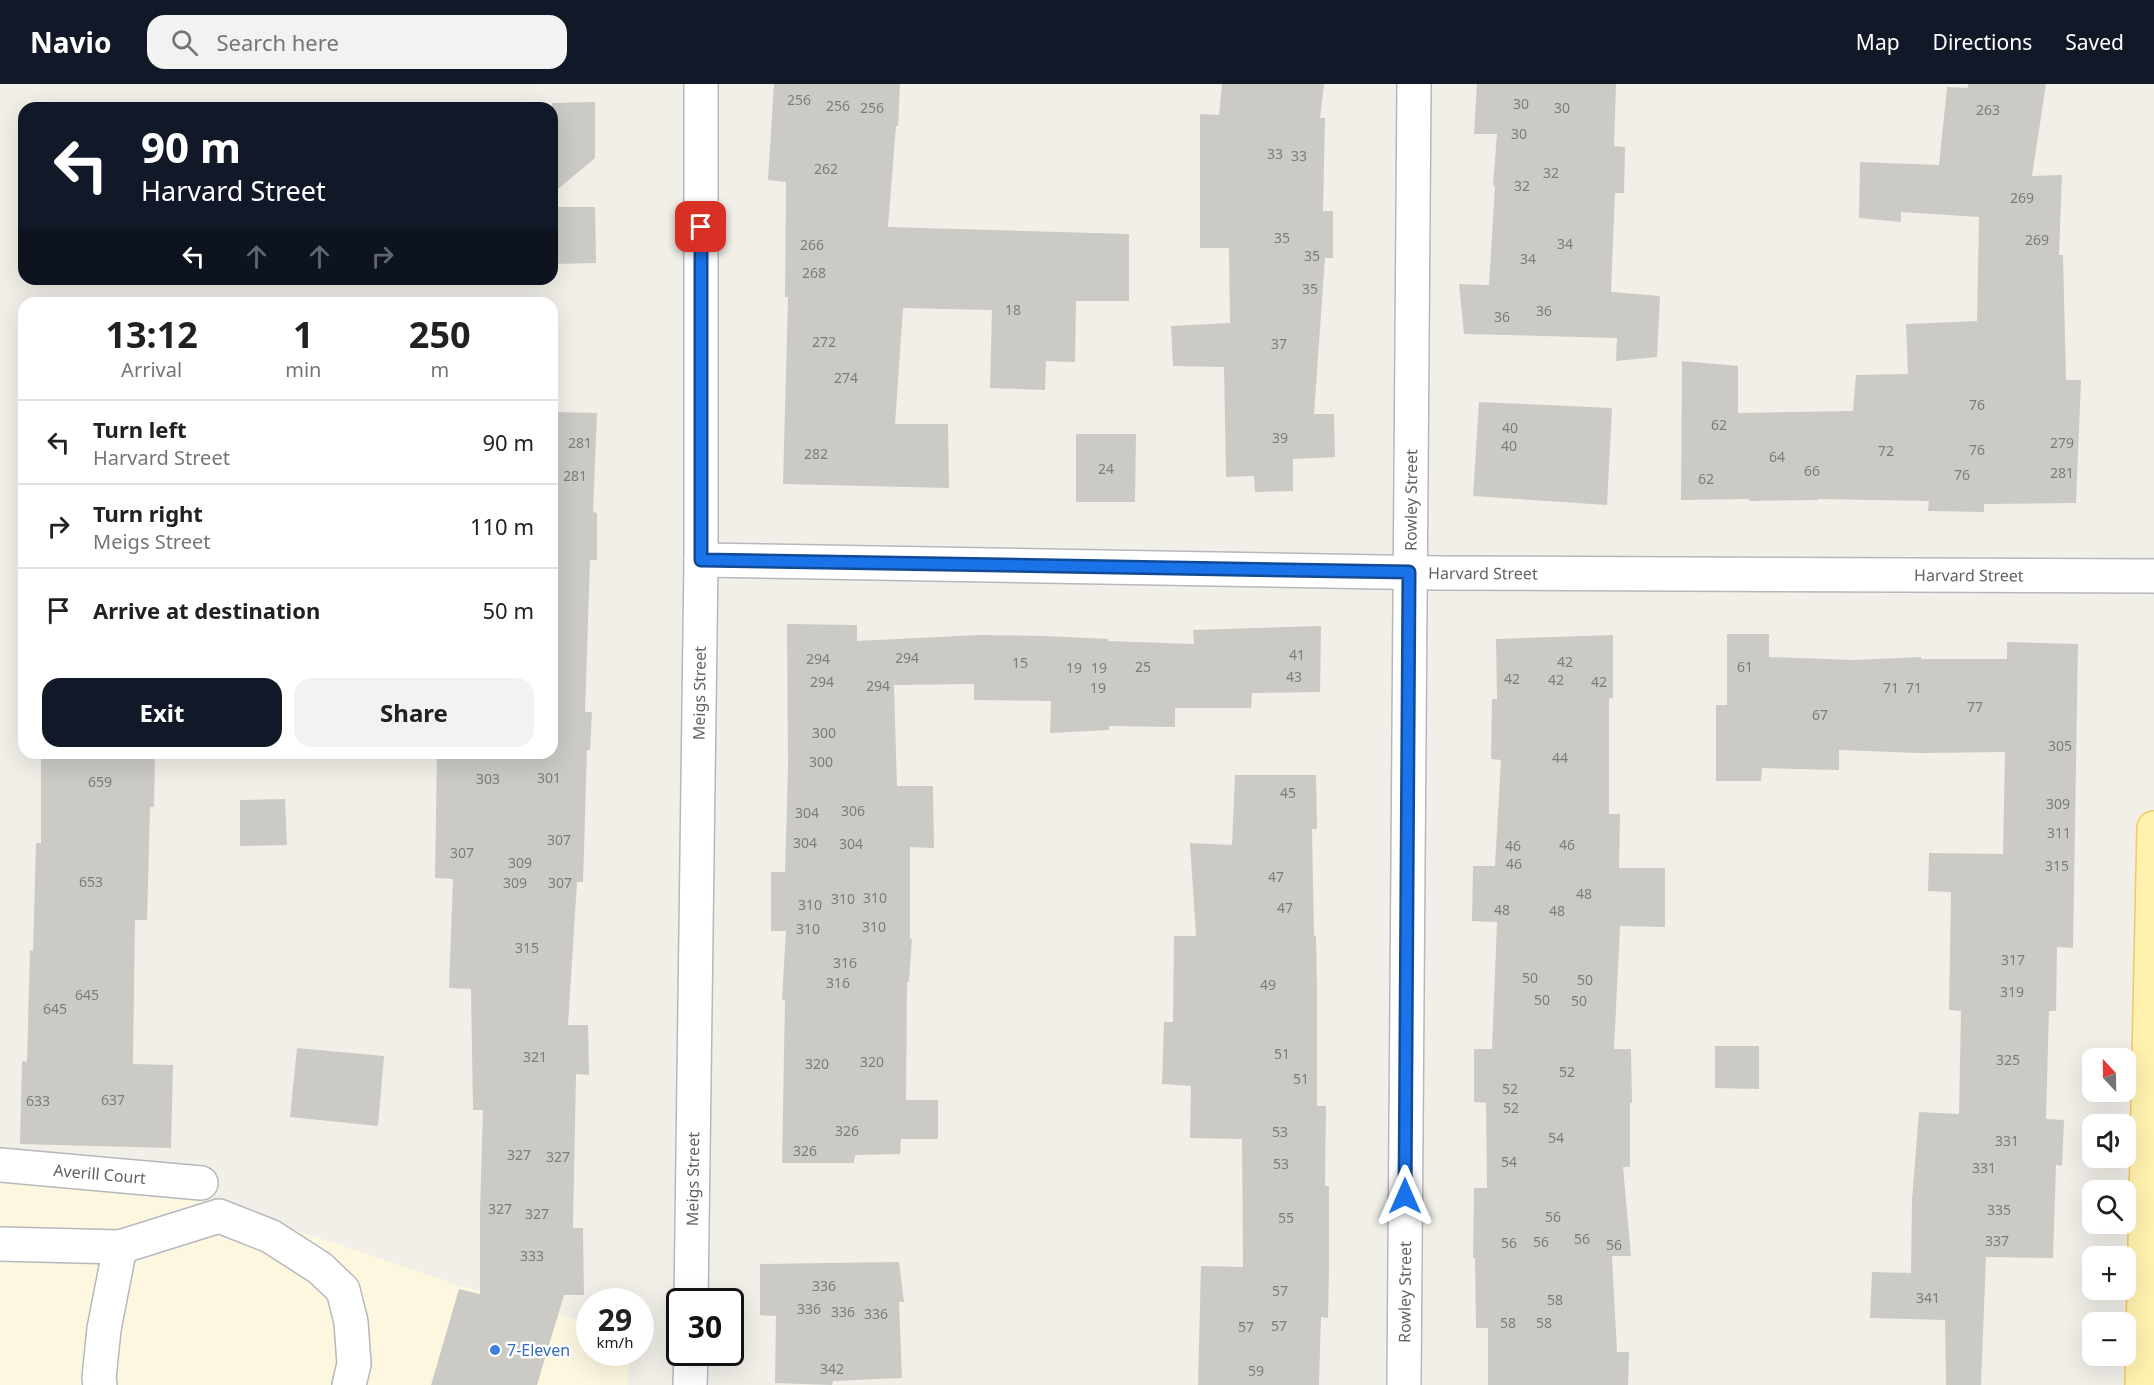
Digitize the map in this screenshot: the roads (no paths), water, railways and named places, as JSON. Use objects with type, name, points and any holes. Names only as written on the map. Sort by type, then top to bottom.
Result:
[{"type":"main road","points":[[2142,1385],[2152,1061],[2154,828]]},
{"type":"street","name":"Meigs Street","points":[[691,1288],[701,560],[701,84]]},
{"type":"street","name":"Rowley Street","points":[[1404,1385],[1414,84]]},
{"type":"street","name":"Harvard Street","points":[[701,560],[1409,572],[2154,576]]},
{"type":"street","name":"Averill Court","points":[[0,1165],[201,1183]]},
{"type":"street","points":[[0,1244],[120,1247],[219,1216],[270,1236],[320,1268],[343,1290],[351,1322],[354,1364],[349,1385]]},
{"type":"street","points":[[100,1385],[104,1329],[120,1247]]},
{"type":"street","points":[[690,1385],[691,1366]]},
{"type":"place","name":"7-Eleven","points":[[495,1350]]}]
